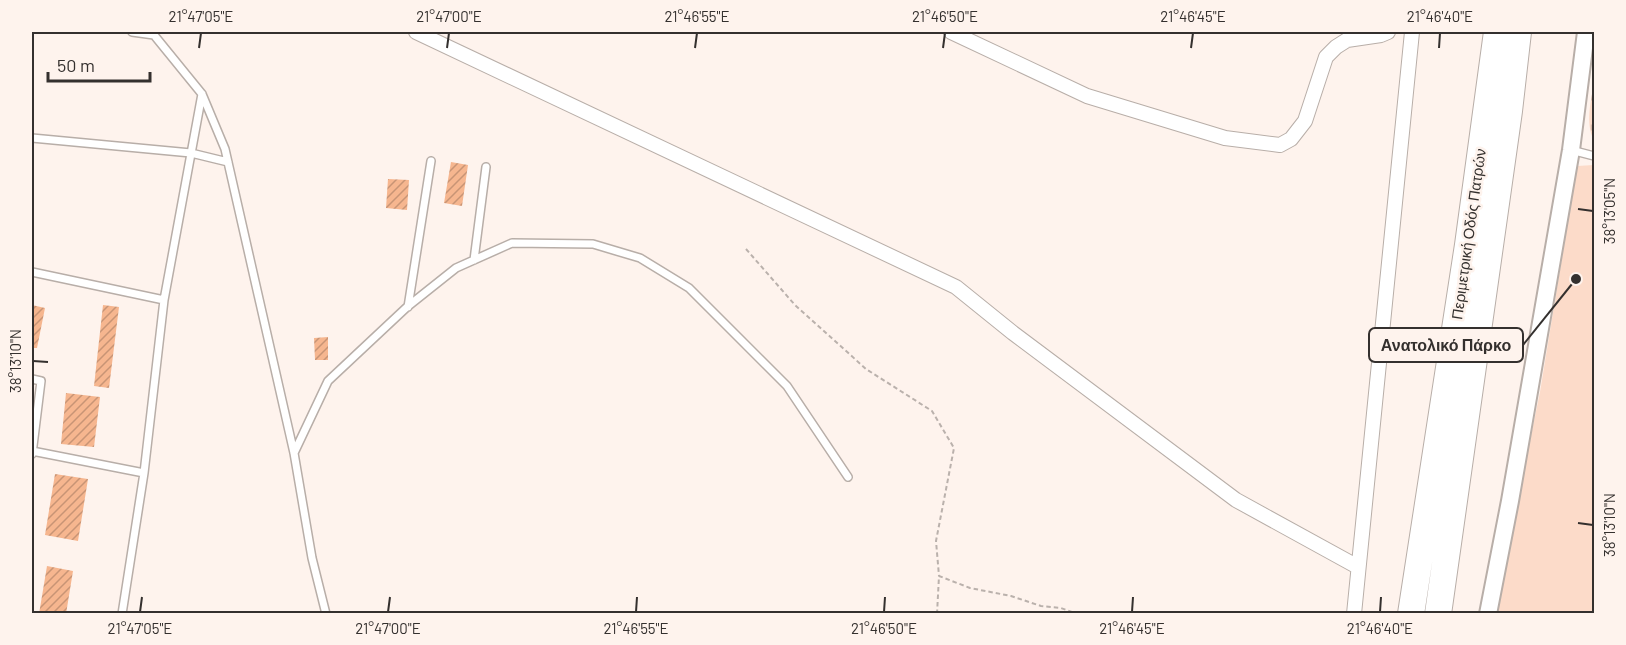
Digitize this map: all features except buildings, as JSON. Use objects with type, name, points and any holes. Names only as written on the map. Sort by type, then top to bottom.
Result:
[{"type":"highway","name":"Περιμετρική Οδός Πατρών","points":[[1411,614],[1466,257],[1497,32]]},
{"type":"highway","name":"Περιμετρική Οδός Πατρών","points":[[1438,614],[1509,111],[1518,32]]},
{"type":"street","points":[[416,32],[956,287],[1013,333],[1236,500],[1359,567]]},
{"type":"street","points":[[951,32],[1087,96],[1225,138],[1281,145],[1291,139],[1305,121],[1326,57],[1336,46],[1356,34],[1381,35],[1388,32]]},
{"type":"street","points":[[1354,614],[1413,32]]},
{"type":"street","points":[[1488,614],[1571,150],[1586,32]]},
{"type":"lane","points":[[132,32],[154,35],[202,94],[225,149],[294,453],[312,558],[326,614]]},
{"type":"lane","points":[[122,614],[144,473],[164,300],[202,94]]},
{"type":"lane","points":[[32,138],[191,153],[228,162]]},
{"type":"lane","points":[[1571,150],[1594,156]]},
{"type":"lane","points":[[407,307],[431,161]]},
{"type":"lane","points":[[474,260],[486,167]]},
{"type":"lane","points":[[294,453],[328,381],[407,307],[456,268],[512,243],[593,244],[640,258],[689,288],[786,386],[848,477]]},
{"type":"lane","points":[[32,272],[164,300]]},
{"type":"lane","points":[[32,379],[41,381],[32,452],[144,473]]},
{"type":"path","points":[[746,249],[795,305],[866,369],[932,411],[954,447],[936,541],[939,576],[937,614]]},
{"type":"path","points":[[939,576],[970,588],[1011,596],[1041,606],[1061,608],[1077,614]]},
{"type":"path","points":[[1041,606],[1041,614]]},
{"type":"green space","points":[[1594,83],[1594,140],[1589,119]]},
{"type":"green space","points":[[1594,165],[1594,613],[1494,614],[1540,392],[1577,166]]},
{"type":"place","name":"Ανατολικό Πάρκο","points":[[1576,279]]}]
